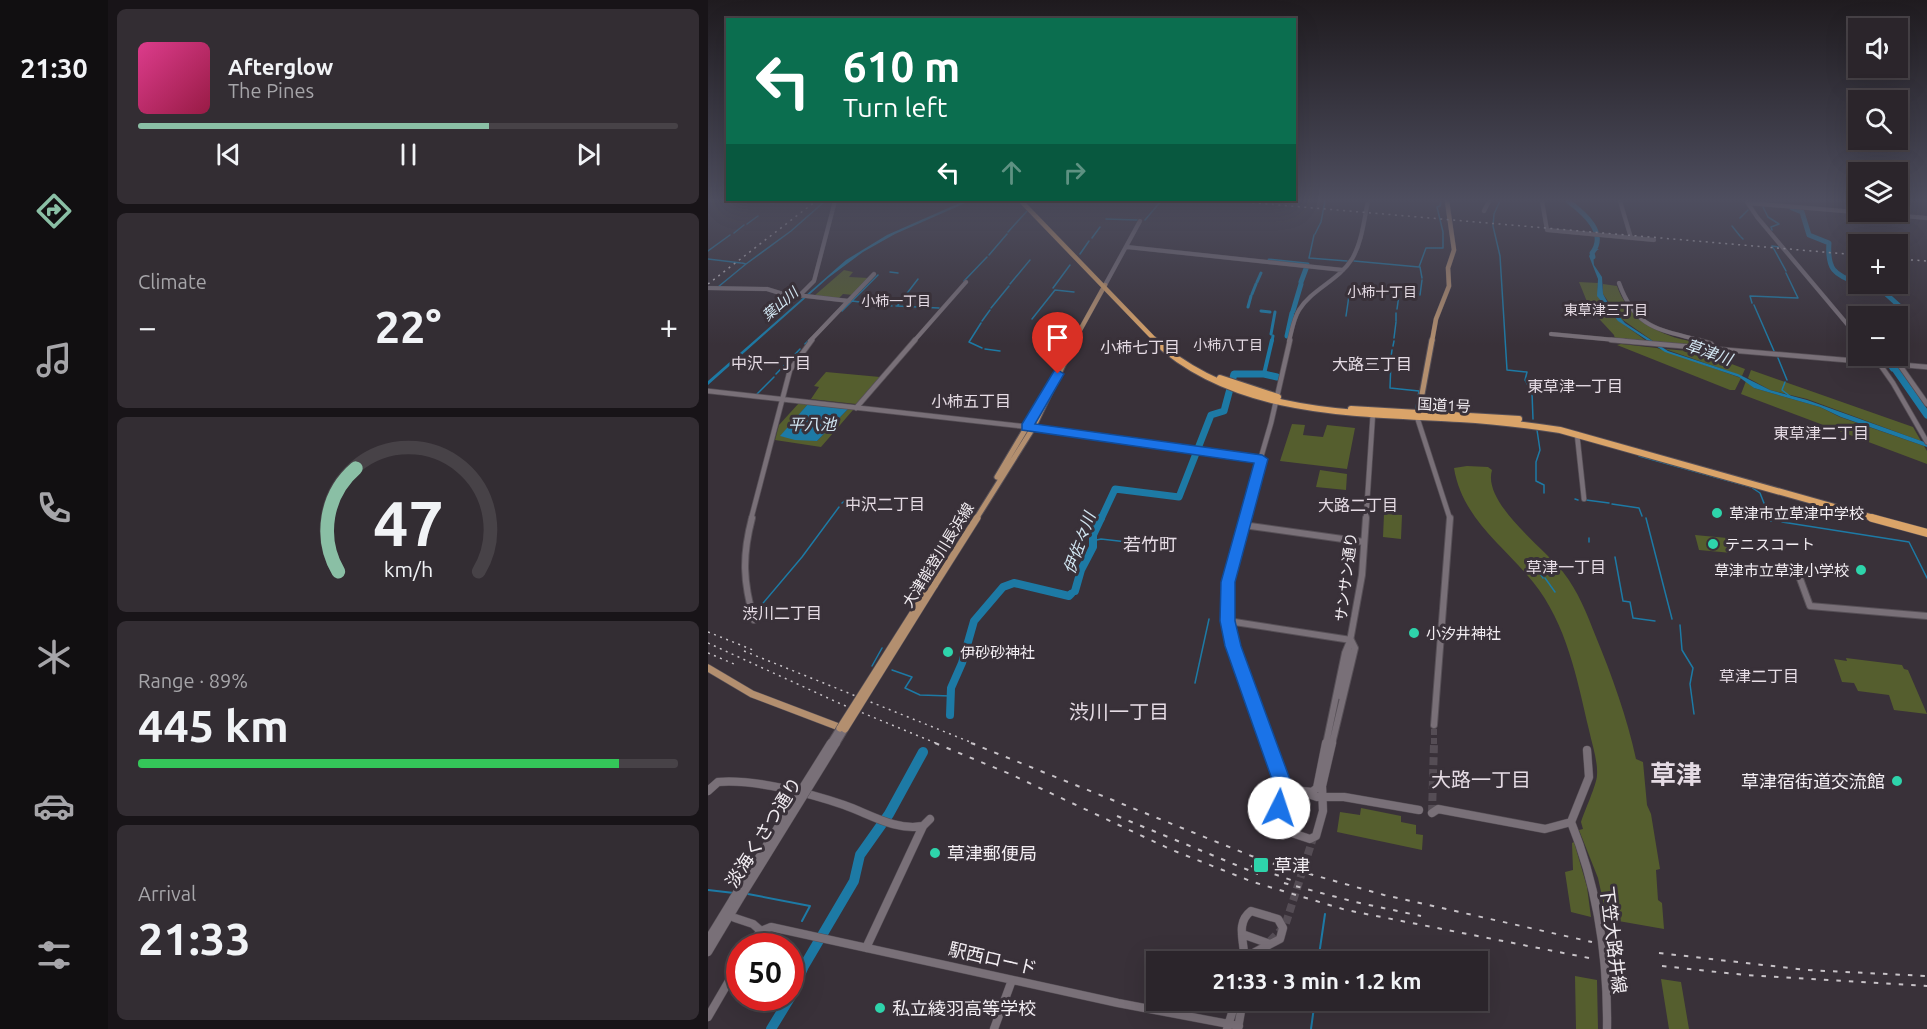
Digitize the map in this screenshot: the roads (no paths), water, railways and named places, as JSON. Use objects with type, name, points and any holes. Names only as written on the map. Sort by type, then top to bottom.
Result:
[{"type":"highway","name":"国道1号","points":[[1069,249],[1170,349],[1195,366],[1231,384],[1277,399],[1329,411],[1496,416],[1560,426],[1927,531]]},
{"type":"highway","name":"国道1号","points":[[1418,415],[1520,423],[1577,435],[1927,531]]},
{"type":"main road","points":[[1418,415],[1436,319],[1449,286],[1448,268],[1455,249]]},
{"type":"main road","name":"大津能登川長浜線","points":[[843,728],[1030,427],[1104,286]]},
{"type":"main road","points":[[708,668],[752,694],[843,728]]},
{"type":"street","points":[[800,295],[814,281],[822,249]]},
{"type":"street","points":[[1104,286],[1126,249]]},
{"type":"street","points":[[1146,249],[1343,270]]},
{"type":"street","points":[[1322,796],[1322,814],[1317,836],[1310,839],[1276,826],[1275,820],[1283,796],[1283,785],[1237,656],[1228,621],[1228,582],[1262,459],[1297,312],[1309,298],[1343,270],[1356,249]]},
{"type":"street","points":[[1784,249],[1848,325]]},
{"type":"street","points":[[754,620],[744,582],[745,543],[790,370],[799,354],[874,274]]},
{"type":"street","points":[[856,408],[966,282]]},
{"type":"street","points":[[1619,283],[1630,307],[1647,323],[1671,335],[1711,344],[1717,350]]},
{"type":"street","points":[[708,288],[767,289],[809,297],[849,301]]},
{"type":"street","points":[[1551,334],[1848,362]]},
{"type":"street","points":[[1882,366],[1927,442]]},
{"type":"street","points":[[1888,366],[1927,367]]},
{"type":"street","points":[[1899,367],[1927,404]]},
{"type":"street","points":[[708,391],[1030,427],[1262,459]]},
{"type":"street","name":"サンサン通り","points":[[1302,791],[1312,792],[1317,788],[1347,644],[1351,640],[1362,575],[1373,413]]},
{"type":"street","points":[[1418,415],[1450,518],[1434,725]]},
{"type":"street","points":[[1577,435],[1584,499]]},
{"type":"street","points":[[1243,525],[1364,542]]},
{"type":"street","points":[[1799,576],[1810,606],[1927,616]]},
{"type":"street","points":[[1228,621],[1351,640],[1340,696]]},
{"type":"street","name":"サンサン通り","points":[[1322,796],[1355,648],[1351,640]]},
{"type":"street","name":"淡海くさつ通り","points":[[708,940],[736,900],[843,728]]},
{"type":"street","points":[[1432,813],[1438,809],[1545,830],[1571,822],[1589,777],[1587,750]]},
{"type":"street","points":[[708,791],[722,781],[756,786],[816,796],[905,827],[923,826]]},
{"type":"street","points":[[1283,796],[1292,789],[1322,796],[1344,797],[1419,810]]},
{"type":"street","points":[[866,948],[923,826],[930,819]]},
{"type":"street","name":"下笠大路井線","points":[[1571,822],[1598,905],[1606,977],[1606,1029]]},
{"type":"street","name":"淡海くさつ通り","points":[[708,952],[736,900]]},
{"type":"street","points":[[1245,951],[1241,932],[1245,915],[1251,911],[1278,919],[1283,928],[1280,939],[1258,951]]},
{"type":"street","points":[[735,918],[753,924],[761,931]]},
{"type":"street","name":"駅西ロード","points":[[761,931],[771,927],[1233,1027]]},
{"type":"street","points":[[1241,932],[1270,944]]},
{"type":"street","points":[[994,1029],[1012,980]]},
{"type":"street","points":[[708,1017],[726,986]]},
{"type":"street","points":[[1233,1027],[1235,1011]]},
{"type":"street","points":[[1233,1027],[1239,1011]]},
{"type":"water","points":[[864,249],[868,249],[828,278],[708,385],[708,381],[846,260]]},
{"type":"water","points":[[1594,249],[1599,249],[1593,253],[1594,265],[1602,277],[1603,294],[1609,305],[1625,323],[1668,351],[1738,374],[1770,390],[1807,400],[1927,443],[1927,447],[1841,417],[1820,407],[1754,388],[1739,377],[1665,352],[1618,321],[1597,296],[1598,279],[1589,256]]},
{"type":"water","name":"平八池","points":[[808,404],[848,409],[817,441],[795,440],[780,436]]},
{"type":"waterway","points":[[746,264],[766,249]]},
{"type":"waterway","points":[[989,255],[994,249]]},
{"type":"waterway","points":[[1080,254],[1083,249]]},
{"type":"waterway","name":"伊佐々川","points":[[1311,249],[1309,258],[1347,261]]},
{"type":"waterway","name":"伊佐々川","points":[[1354,261],[1419,267],[1426,249]]},
{"type":"waterway","points":[[1498,249],[1507,370],[1527,372],[1525,380],[1532,393],[1533,419]]},
{"type":"waterway","name":"草津川","points":[[1593,257],[1594,249]]},
{"type":"waterway","points":[[1774,249],[1786,271]]},
{"type":"waterway","points":[[1829,249],[1829,259],[1834,270],[1848,279]]},
{"type":"waterway","points":[[964,281],[987,257]]},
{"type":"waterway","points":[[708,259],[741,263]]},
{"type":"waterway","points":[[1010,284],[1030,260]]},
{"type":"waterway","name":"伊佐々川","points":[[1269,260],[1308,264]]},
{"type":"waterway","points":[[742,263],[746,264]]},
{"type":"waterway","points":[[718,287],[746,264]]},
{"type":"waterway","points":[[1053,288],[1070,265]]},
{"type":"waterway","name":"伊佐々川","points":[[1301,282],[1307,266]]},
{"type":"waterway","points":[[1420,267],[1422,278]]},
{"type":"waterway","points":[[890,272],[898,273]]},
{"type":"waterway","name":"伊佐々川","points":[[1257,282],[1261,273]]},
{"type":"waterway","points":[[1752,303],[1750,296],[1798,298],[1786,273]]},
{"type":"waterway","points":[[852,301],[878,275]]},
{"type":"waterway","points":[[898,305],[918,279]]},
{"type":"waterway","points":[[1420,295],[1422,280]]},
{"type":"waterway","name":"伊佐々川","points":[[1252,294],[1256,284]]},
{"type":"waterway","name":"伊佐々川","points":[[1293,311],[1301,284]]},
{"type":"waterway","points":[[991,308],[1009,286]]},
{"type":"waterway","points":[[1346,316],[1350,289]]},
{"type":"waterway","points":[[1032,319],[1055,290],[1074,292]]},
{"type":"waterway","points":[[1886,294],[1899,306]]},
{"type":"waterway","points":[[1397,309],[1399,295]]},
{"type":"waterway","name":"伊佐々川","points":[[1248,307],[1251,296]]},
{"type":"waterway","points":[[842,311],[852,301]]},
{"type":"waterway","points":[[852,301],[892,306]]},
{"type":"waterway","points":[[1754,305],[1774,351]]},
{"type":"waterway","points":[[896,306],[939,308]]},
{"type":"waterway","points":[[982,321],[990,310]]},
{"type":"waterway","name":"伊佐々川","points":[[1261,311],[1270,312]]},
{"type":"waterway","name":"伊佐々川","points":[[1271,334],[1275,312]]},
{"type":"waterway","name":"伊佐々川","points":[[1287,336],[1292,313]]},
{"type":"waterway","points":[[1396,313],[1396,321]]},
{"type":"waterway","points":[[1394,338],[1396,322]]},
{"type":"waterway","points":[[981,323],[969,342],[982,348]]},
{"type":"waterway","name":"伊佐々川","points":[[1272,341],[1273,336]]},
{"type":"waterway","points":[[805,344],[809,340]]},
{"type":"waterway","name":"伊佐々川","points":[[1264,374],[1272,340]]},
{"type":"waterway","points":[[1393,346],[1394,341]]},
{"type":"waterway","points":[[776,374],[800,349]]},
{"type":"waterway","points":[[985,349],[1000,351]]},
{"type":"waterway","points":[[1391,357],[1392,350]]},
{"type":"waterway","points":[[1778,358],[1787,380]]},
{"type":"waterway","points":[[1391,360],[1390,388],[1419,391],[1416,408]]},
{"type":"waterway","points":[[1895,369],[1927,415]]},
{"type":"waterway","name":"伊佐々川","points":[[1101,519],[1115,489],[1179,497],[1211,415],[1224,411],[1234,374],[1264,374],[1277,377]]},
{"type":"waterway","points":[[757,394],[774,377]]},
{"type":"waterway","name":"草津川","points":[[1785,382],[1782,390],[1791,397]]},
{"type":"waterway","points":[[1537,430],[1540,450],[1536,462],[1536,481],[1544,485],[1544,493]]},
{"type":"waterway","points":[[1639,456],[1751,487],[1760,493],[1771,521]]},
{"type":"waterway","points":[[842,503],[848,498]]},
{"type":"waterway","points":[[1586,500],[1609,503]]},
{"type":"waterway","points":[[1612,504],[1639,508],[1642,516]]},
{"type":"waterway","points":[[760,616],[757,612],[759,608],[802,557],[839,507]]},
{"type":"waterway","name":"伊佐々川","points":[[1075,591],[1081,570],[1093,547],[1093,535],[1101,518]]},
{"type":"waterway","points":[[1646,518],[1672,619]]},
{"type":"waterway","points":[[1782,522],[1909,542],[1927,578]]},
{"type":"waterway","points":[[1092,541],[1101,539],[1136,543]]},
{"type":"waterway","points":[[1615,557],[1623,601],[1630,602],[1633,618],[1655,621]]},
{"type":"waterway","points":[[1528,564],[1538,570],[1543,578]]},
{"type":"waterway","points":[[1545,578],[1555,592]]},
{"type":"waterway","name":"伊佐々川","points":[[950,715],[951,688],[962,663],[974,621],[1003,587],[1014,583],[1069,596],[1071,594]]},
{"type":"waterway","points":[[1195,683],[1209,619]]},
{"type":"waterway","points":[[1680,625],[1682,650],[1693,668],[1690,684],[1694,714]]},
{"type":"waterway","points":[[872,666],[882,648]]},
{"type":"waterway","points":[[892,670],[912,677],[905,688],[920,695],[951,696]]},
{"type":"waterway","name":"伊佐々川","points":[[804,966],[854,881],[860,855],[889,814],[923,752]]},
{"type":"waterway","points":[[708,890],[734,893]]},
{"type":"waterway","points":[[748,894],[810,906],[802,921]]},
{"type":"waterway","points":[[1320,951],[1325,914]]},
{"type":"waterway","name":"伊佐々川","points":[[771,1029],[782,1011]]},
{"type":"waterway","points":[[1311,1029],[1313,1011]]},
{"type":"tunnel","points":[[1434,725],[1434,743]]},
{"type":"tunnel","points":[[1432,813],[1434,743]]},
{"type":"tunnel","points":[[1270,941],[1285,926],[1314,835]]},
{"type":"tunnel","points":[[1234,1029],[1237,1011]]},
{"type":"railway","points":[[708,284],[754,249]]},
{"type":"railway","points":[[1789,249],[1848,254]]},
{"type":"railway","points":[[1908,260],[1927,261]]},
{"type":"railway","points":[[708,632],[753,650]]},
{"type":"railway","points":[[708,643],[841,704],[938,744]]},
{"type":"railway","points":[[744,651],[975,744]]},
{"type":"railway","points":[[708,653],[734,664]]},
{"type":"railway","points":[[935,743],[1010,774],[1172,850],[1253,882],[1346,910],[1594,959]]},
{"type":"railway","points":[[971,743],[1264,861],[1384,895],[1592,942]]},
{"type":"railway","points":[[1117,816],[1258,874]]},
{"type":"railway","points":[[1251,866],[1294,881]]},
{"type":"railway","points":[[1284,883],[1355,902],[1421,916]]},
{"type":"railway","points":[[1659,953],[1807,970],[1927,976]]},
{"type":"railway","points":[[1662,966],[1745,975],[1927,986]]},
{"type":"place","name":"草津市立草津中学校","points":[[1717,513]]},
{"type":"place","name":"テニスコート","points":[[1713,544]]},
{"type":"place","name":"草津市立草津小学校","points":[[1861,570]]},
{"type":"place","name":"小汐井神社","points":[[1414,633]]},
{"type":"place","name":"伊砂砂神社","points":[[948,652]]},
{"type":"place","name":"草津宿街道交流館","points":[[1897,781]]},
{"type":"place","name":"草津郵便局","points":[[935,853]]},
{"type":"place","name":"草津","points":[[1261,865]]},
{"type":"place","name":"私立綾羽高等学校","points":[[880,1008]]},
{"type":"district","name":"小柿十丁目","points":[[1382,292]]},
{"type":"district","name":"小柿一丁目","points":[[896,301]]},
{"type":"district","name":"東草津三丁目","points":[[1606,310]]},
{"type":"district","name":"小柿八丁目","points":[[1228,345]]},
{"type":"district","name":"小柿七丁目","points":[[1140,347]]},
{"type":"district","name":"中沢一丁目","points":[[771,363]]},
{"type":"district","name":"大路三丁目","points":[[1372,364]]},
{"type":"district","name":"東草津一丁目","points":[[1575,386]]},
{"type":"district","name":"小柿五丁目","points":[[971,401]]},
{"type":"district","name":"東草津二丁目","points":[[1821,433]]},
{"type":"district","name":"中沢二丁目","points":[[885,504]]},
{"type":"district","name":"大路二丁目","points":[[1358,505]]},
{"type":"district","name":"若竹町","points":[[1150,544]]},
{"type":"district","name":"草津一丁目","points":[[1566,567]]},
{"type":"district","name":"渋川二丁目","points":[[782,613]]},
{"type":"district","name":"草津二丁目","points":[[1759,676]]},
{"type":"district","name":"渋川一丁目","points":[[1119,711]]},
{"type":"district","name":"草津","points":[[1676,774]]},
{"type":"district","name":"大路一丁目","points":[[1481,779]]},
{"type":"water label","name":"葉山川","points":[[780,304]]}]
